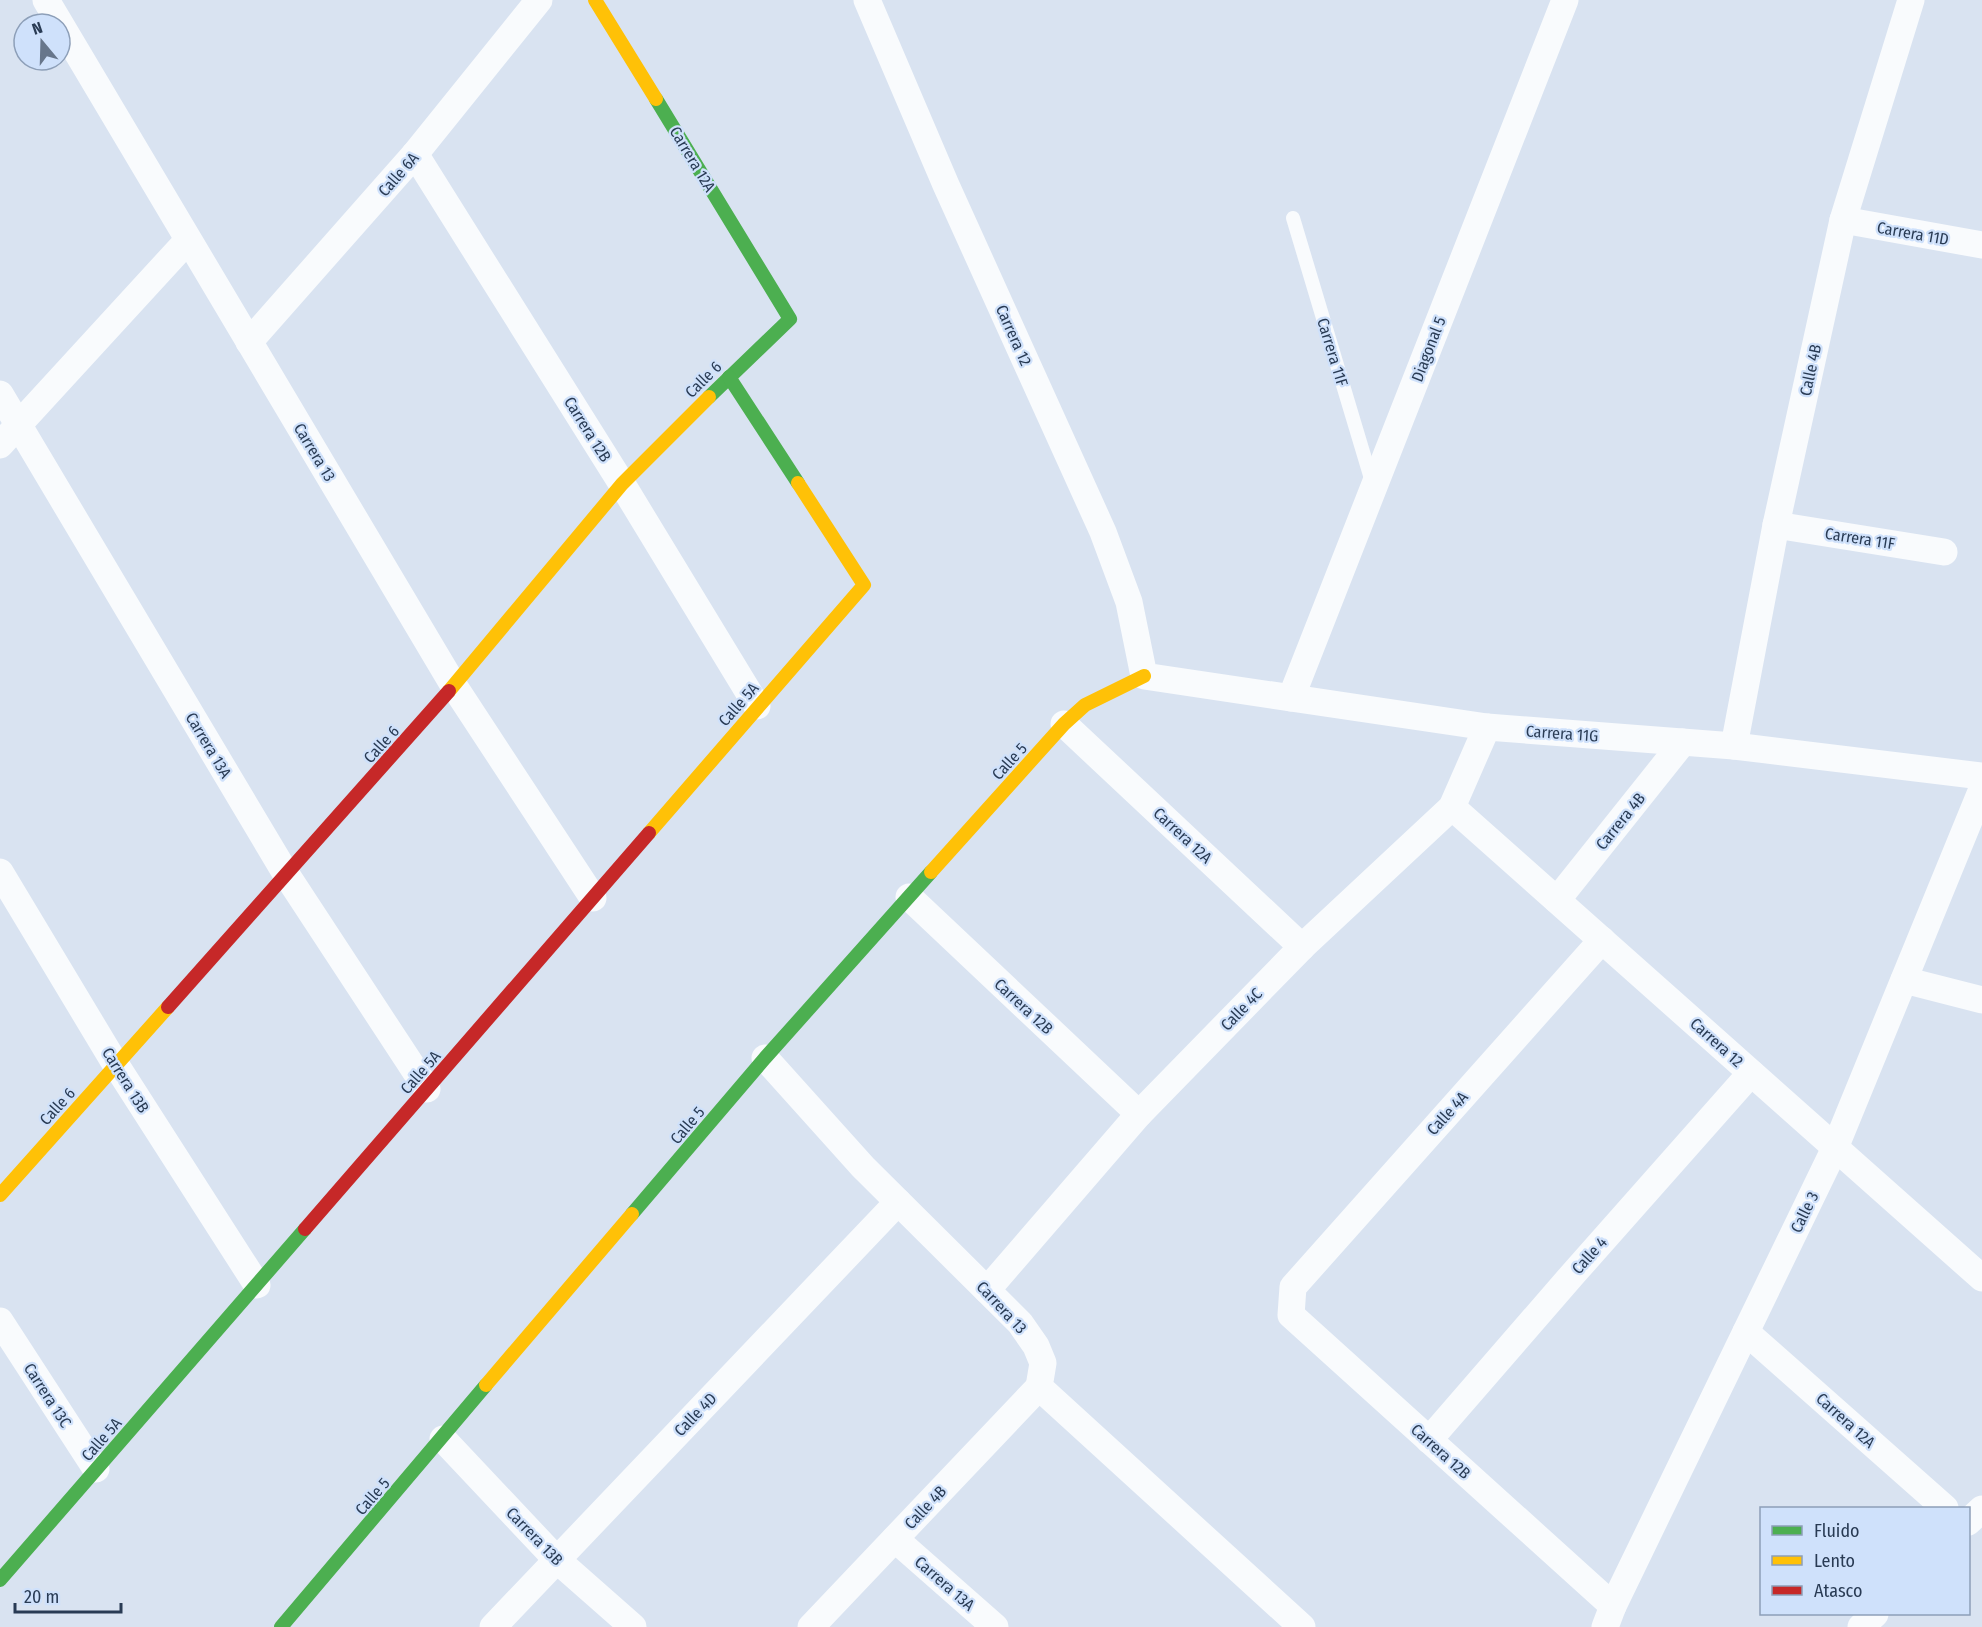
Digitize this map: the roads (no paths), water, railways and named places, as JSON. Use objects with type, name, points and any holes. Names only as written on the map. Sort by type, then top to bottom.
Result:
[{"type":"street","name":"Carrera 13","points":[[46,0],[454,686],[593,898]]},
{"type":"street","name":"Calle 6A","points":[[249,342],[415,154],[539,0]]},
{"type":"street","name":"Carrera 12A","points":[[595,0],[790,319]]},
{"type":"street","name":"Carrera 12","points":[[867,0],[945,185],[1103,532],[1129,602],[1144,676]]},
{"type":"street","name":"Diagonal 5","points":[[1291,698],[1565,0]]},
{"type":"street","name":"Calle 4B","points":[[1734,746],[1776,525],[1843,220],[1911,0]]},
{"type":"street","name":"Carrera 12B","points":[[415,154],[622,484],[757,706]]},
{"type":"street","name":"Carrera 11D","points":[[1843,220],[1982,245]]},
{"type":"street","points":[[0,445],[188,240]]},
{"type":"street","name":"Calle 6","points":[[0,1195],[454,686],[622,484],[790,319]]},
{"type":"street","name":"Calle 5A","points":[[0,1580],[864,585],[729,377]]},
{"type":"street","name":"Carrera 13A","points":[[0,394],[286,874],[427,1089]]},
{"type":"street","name":"Carrera 11F","points":[[1776,525],[1944,552]]},
{"type":"street","name":"Carrera 11G","points":[[1144,676],[1488,727],[1734,746],[1982,776]]},
{"type":"street","name":"Calle 5","points":[[281,1627],[765,1058],[1064,724],[1085,705],[1144,676]]},
{"type":"street","name":"Carrera 12A","points":[[1064,724],[1302,947]]},
{"type":"street","name":"Calle 4C","points":[[987,1290],[1139,1114],[1302,947],[1452,807],[1488,727]]},
{"type":"street","name":"Carrera 4B","points":[[1557,900],[1683,742]]},
{"type":"street","name":"Calle 3","points":[[1609,1616],[1835,1148],[1982,789]]},
{"type":"street","name":"Carrera 12","points":[[1452,807],[1982,1278]]},
{"type":"street","name":"Carrera 13B","points":[[0,872],[116,1065],[256,1285]]},
{"type":"street","name":"Carrera 12B","points":[[909,897],[1139,1114]]},
{"type":"street","name":"Calle 4A","points":[[1293,1287],[1602,940]]},
{"type":"street","points":[[1904,980],[1982,999]]},
{"type":"street","name":"Carrera 13","points":[[765,1058],[864,1167],[1020,1323],[1036,1346],[1043,1363],[1039,1387]]},
{"type":"street","name":"Calle 4","points":[[1429,1440],[1565,1282],[1751,1073]]},
{"type":"street","name":"Calle 4D","points":[[493,1627],[898,1202]]},
{"type":"street","name":"Carrera 12B","points":[[1293,1287],[1291,1315],[1429,1440],[1609,1616]]},
{"type":"street","name":"Carrera 13C","points":[[0,1321],[96,1469]]},
{"type":"street","name":"Carrera 12A","points":[[1746,1332],[1943,1507]]},
{"type":"street","points":[[1039,1387],[1302,1627]]},
{"type":"street","name":"Calle 4B","points":[[811,1627],[1039,1387]]},
{"type":"street","name":"Carrera 13B","points":[[443,1438],[557,1560],[633,1627]]},
{"type":"street","points":[[1970,1520],[1982,1509]]},
{"type":"street","name":"Carrera 13A","points":[[895,1539],[995,1627]]},
{"type":"street","points":[[1861,1627],[1874,1615]]},
{"type":"lane","name":"Carrera 11F","points":[[1293,218],[1374,486]]}]
